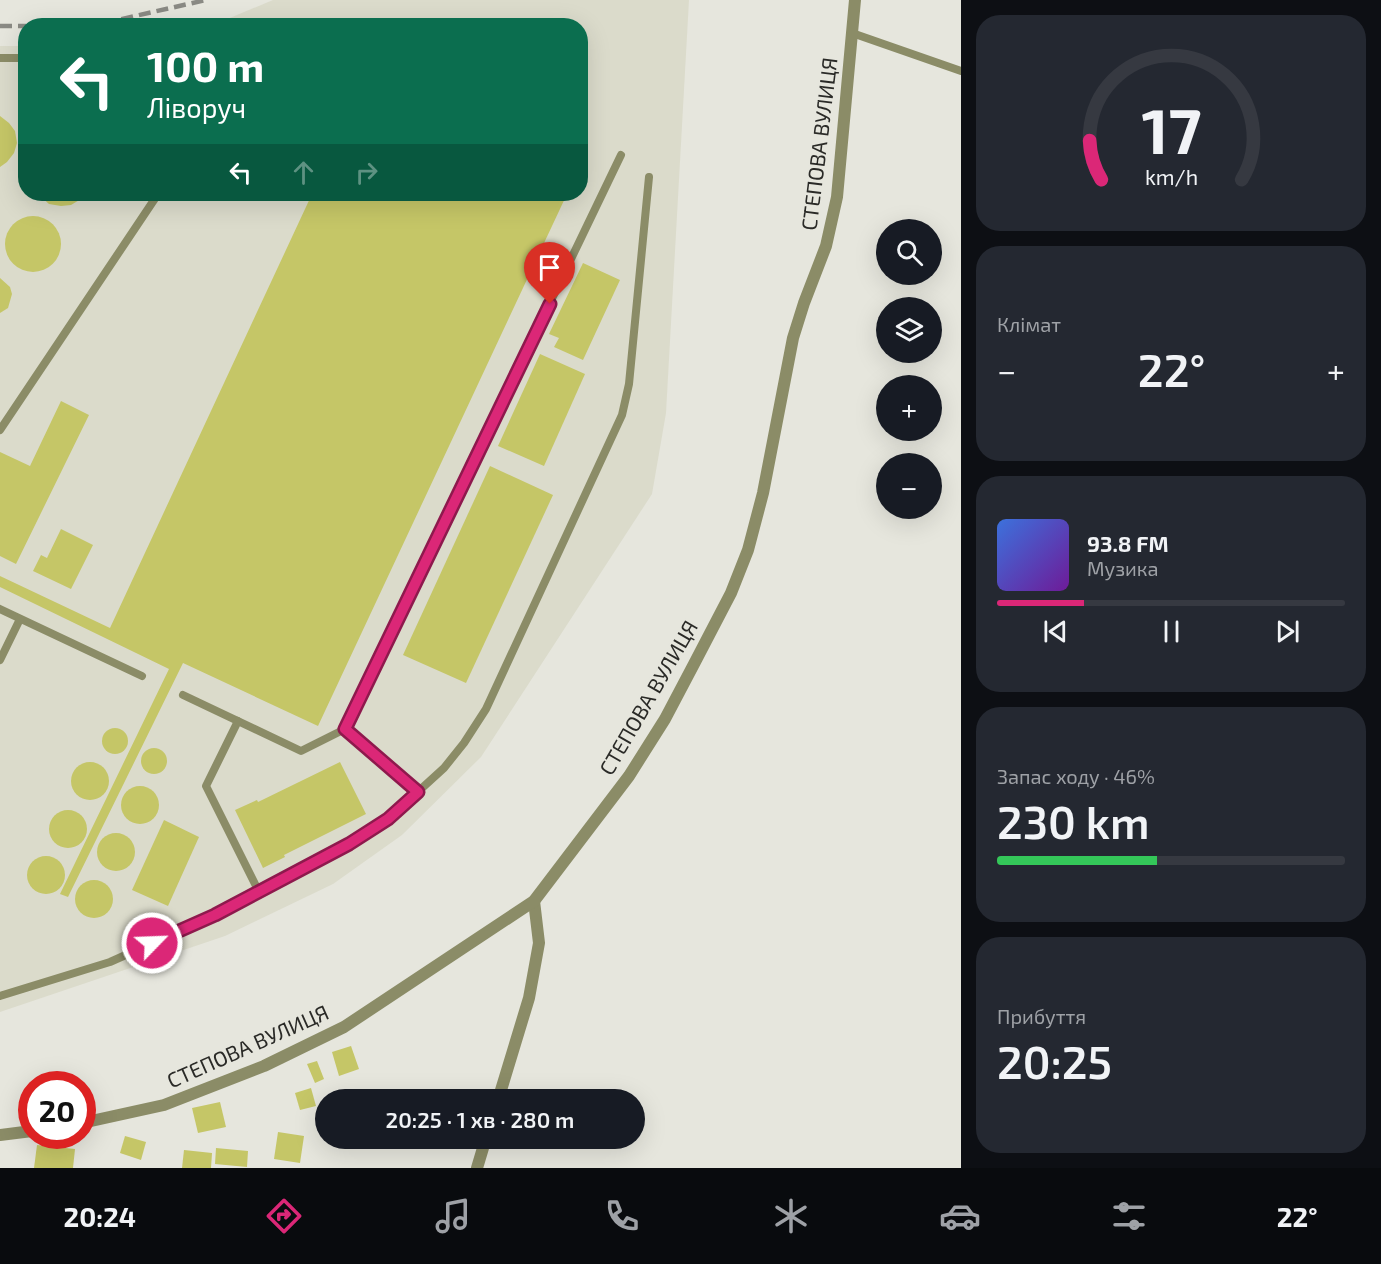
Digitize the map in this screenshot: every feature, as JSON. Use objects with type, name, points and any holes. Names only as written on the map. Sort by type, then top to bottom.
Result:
[{"type":"street","name":"СТЕПОВА ВУЛИЦЯ","points":[[96,1120],[164,1105],[264,1066],[344,1027],[534,901],[629,776],[664,719],[731,593],[748,550],[763,493],[793,338],[826,246],[837,197],[855,0]]},
{"type":"street","points":[[501,1089],[529,998],[539,943],[534,901]]},
{"type":"street","points":[[0,1135],[18,1133]]},
{"type":"street","points":[[477,1168],[483,1149]]},
{"type":"lane","points":[[852,33],[961,71]]},
{"type":"lane","points":[[0,58],[18,58]]},
{"type":"lane","points":[[183,695],[301,751],[345,729],[621,155]]},
{"type":"lane","points":[[0,996],[110,962],[215,915],[349,844],[388,819],[444,768],[464,743],[486,709],[622,415],[629,384],[649,177]]},
{"type":"lane","points":[[0,430],[153,201]]},
{"type":"lane","points":[[0,609],[142,676]]},
{"type":"lane","points":[[0,660],[20,619]]},
{"type":"lane","points":[[238,721],[207,786],[259,892]]},
{"type":"lane","points":[[345,729],[418,792]]},
{"type":"shaded area","points":[[273,0],[689,0],[666,413],[652,494],[481,757],[402,835],[333,884],[225,936],[0,1012],[0,46],[18,46],[18,201],[588,201],[588,18],[230,18]]},
{"type":"building","points":[[0,116],[15,131],[17,143],[14,153],[0,167]]},
{"type":"building","points":[[46,201],[78,201],[71,205],[49,204]]},
{"type":"building","points":[[309,201],[564,201],[318,726],[183,663],[68,897],[60,894],[169,669],[0,587],[0,576],[110,628]]},
{"type":"building","points":[[28,216],[38,216],[53,224],[59,233],[61,244],[59,255],[53,264],[38,272],[28,272],[17,267],[10,260],[5,249],[5,239],[10,228],[17,221]]},
{"type":"building","points":[[583,263],[620,280],[583,360],[554,347],[559,338],[549,334]]},
{"type":"building","points":[[0,278],[10,287],[12,294],[8,308],[0,313]]},
{"type":"building","points":[[540,354],[585,374],[544,466],[498,446]]},
{"type":"building","points":[[61,401],[89,415],[16,564],[0,556],[0,452],[30,466]]},
{"type":"building","points":[[490,466],[553,495],[466,683],[403,655]]},
{"type":"building","points":[[61,529],[93,545],[71,589],[33,571],[41,555],[47,558]]},
{"type":"building","points":[[115,728],[124,732],[128,741],[124,750],[115,754],[106,750],[102,741],[106,732]]},
{"type":"building","points":[[154,748],[163,752],[167,761],[163,770],[154,774],[145,770],[141,761],[145,752]]},
{"type":"building","points":[[90,762],[103,768],[109,781],[103,794],[90,800],[77,794],[71,781],[77,768]]},
{"type":"building","points":[[340,762],[366,814],[263,868],[235,810],[257,800],[258,802]]},
{"type":"building","points":[[140,786],[153,792],[159,805],[153,818],[140,824],[127,818],[121,805],[127,792]]},
{"type":"building","points":[[68,810],[81,816],[87,829],[81,842],[68,848],[55,842],[49,829],[55,816]]},
{"type":"building","points":[[164,820],[199,837],[168,906],[132,890]]},
{"type":"building","points":[[116,833],[129,839],[135,852],[129,865],[116,871],[103,865],[97,852],[103,839]]},
{"type":"building","points":[[46,856],[59,862],[65,875],[59,888],[46,894],[33,888],[27,875],[33,862]]},
{"type":"building","points":[[94,880],[107,886],[113,899],[107,912],[94,918],[81,912],[75,899],[81,886]]},
{"type":"building","points":[[351,1046],[359,1069],[339,1076],[332,1052]]},
{"type":"building","points":[[317,1061],[324,1079],[315,1083],[307,1064]]},
{"type":"building","points":[[311,1088],[315,1106],[300,1110],[295,1093]]},
{"type":"building","points":[[220,1102],[226,1127],[198,1133],[192,1108]]},
{"type":"building","points":[[278,1132],[304,1136],[300,1163],[274,1159]]},
{"type":"building","points":[[125,1136],[146,1142],[141,1160],[120,1153]]},
{"type":"building","points":[[216,1148],[248,1151],[247,1167],[215,1164]]},
{"type":"building","points":[[36,1149],[75,1149],[73,1168],[34,1168]]},
{"type":"building","points":[[184,1150],[212,1153],[211,1168],[182,1168]]},
{"type":"railway","points":[[126,18],[206,0]]},
{"type":"railway","points":[[0,26],[18,26]]},
{"type":"route","points":[[152,943],[215,915],[349,844],[388,819],[418,792],[345,729],[550,304]]}]
